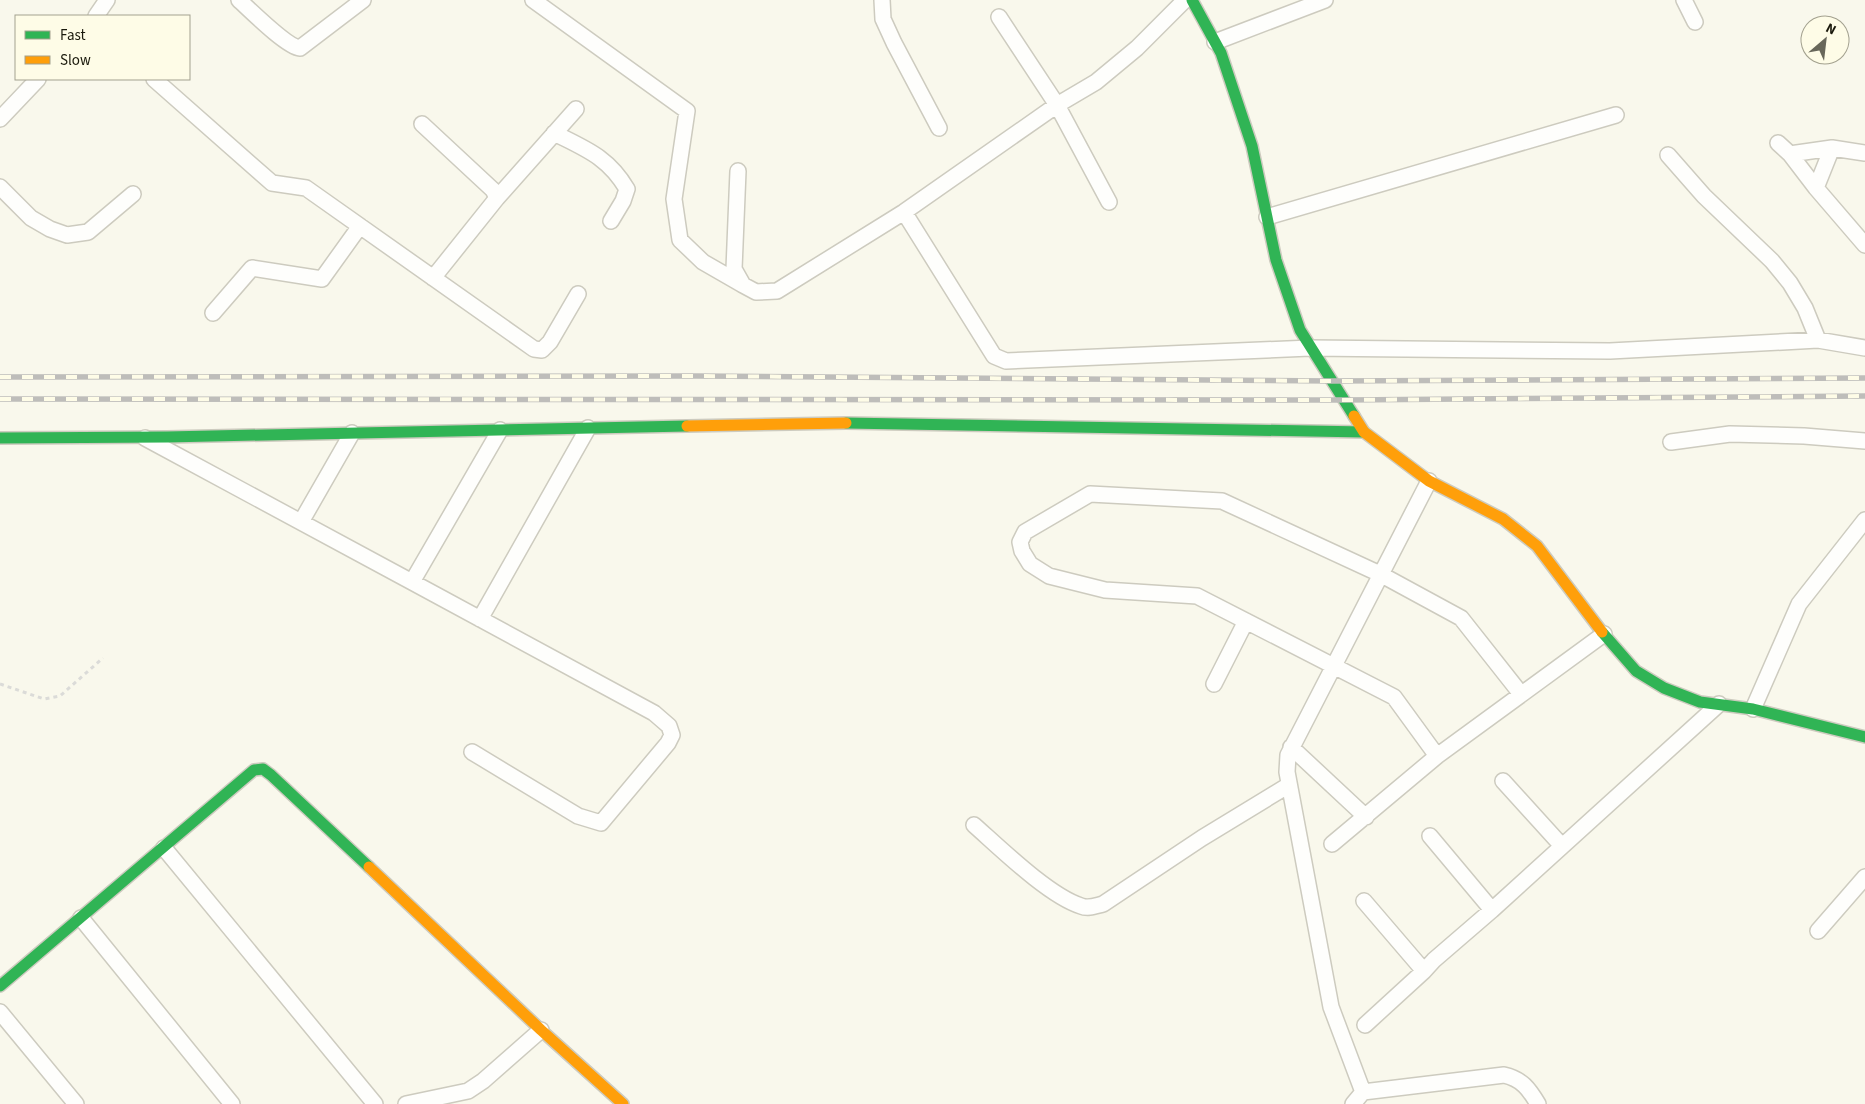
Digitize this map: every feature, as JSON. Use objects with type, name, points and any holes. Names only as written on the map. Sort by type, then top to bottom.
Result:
[{"type":"street","points":[[97,15],[107,0]]},
{"type":"street","points":[[239,0],[285,41],[296,48],[300,48],[363,0]]},
{"type":"street","points":[[533,0],[687,111],[674,199],[680,240],[703,262],[756,292],[777,291],[904,212],[1057,105],[1096,82],[1130,54],[1185,0]]},
{"type":"street","points":[[882,0],[883,20],[939,128]]},
{"type":"street","points":[[1192,0],[1221,53],[1252,146],[1276,260],[1300,330],[1364,432],[1429,481],[1503,519],[1537,546],[1604,634],[1636,671],[1664,688],[1700,702],[1753,709],[1865,737]]},
{"type":"street","points":[[1215,42],[1325,0]]},
{"type":"street","points":[[1684,0],[1695,22]]},
{"type":"street","points":[[999,17],[1057,105],[1109,202]]},
{"type":"street","points":[[0,119],[37,80]]},
{"type":"street","points":[[155,80],[272,183],[306,188],[534,349],[542,350],[550,342],[578,294]]},
{"type":"street","points":[[433,278],[497,198],[576,109]]},
{"type":"street","points":[[1267,217],[1616,115]]},
{"type":"street","points":[[422,124],[493,190],[497,198]]},
{"type":"street","points":[[554,133],[595,153],[618,174],[627,189],[624,201],[611,221]]},
{"type":"street","points":[[1778,143],[1790,154],[1816,188],[1865,245]]},
{"type":"street","points":[[1790,154],[1832,148],[1865,153]]},
{"type":"street","points":[[1816,188],[1832,148]]},
{"type":"street","points":[[1668,155],[1704,196],[1772,261],[1790,283],[1805,308],[1818,340]]},
{"type":"street","points":[[738,171],[734,269],[743,285]]},
{"type":"street","points":[[0,187],[31,218],[50,229],[67,235],[88,232],[132,194]]},
{"type":"street","points":[[904,212],[994,356],[1006,361],[1310,348],[1610,351],[1818,340],[1865,348]]},
{"type":"street","points":[[212,312],[252,268],[322,279],[360,226]]},
{"type":"street","points":[[0,438],[144,437],[827,423],[1364,432]]},
{"type":"street","points":[[480,619],[588,428]]},
{"type":"street","points":[[412,582],[500,430]]},
{"type":"street","points":[[301,522],[352,433]]},
{"type":"street","points":[[1671,442],[1730,434],[1865,440]]},
{"type":"street","points":[[144,437],[654,714],[669,726],[672,736],[601,822],[578,816],[472,752]]},
{"type":"street","points":[[1364,1092],[1331,1007],[1289,785],[1287,772],[1288,755],[1429,481]]},
{"type":"street","points":[[1437,756],[1394,698],[1197,596],[1105,590],[1049,576],[1030,564],[1022,551],[1020,542],[1025,532],[1090,494],[1222,501],[1380,574],[1461,618],[1521,694]]},
{"type":"street","points":[[1753,709],[1799,604],[1865,520]]},
{"type":"street","points":[[1214,684],[1246,621]]},
{"type":"street","points":[[1332,844],[1437,756],[1604,634]]},
{"type":"street","points":[[1365,1025],[1434,960],[1492,910],[1719,704]]},
{"type":"street","points":[[1291,747],[1366,817]]},
{"type":"street","points":[[0,986],[254,770],[263,770],[271,775],[541,1030],[623,1104]]},
{"type":"street","points":[[1503,781],[1562,846]]},
{"type":"street","points":[[974,825],[1049,889],[1080,906],[1089,908],[1103,904],[1202,838],[1289,785]]},
{"type":"street","points":[[1430,836],[1492,910]]},
{"type":"street","points":[[164,848],[375,1104]]},
{"type":"street","points":[[1818,931],[1865,877]]},
{"type":"street","points":[[1364,901],[1424,971]]},
{"type":"street","points":[[81,918],[232,1104]]},
{"type":"street","points":[[0,1012],[76,1104]]},
{"type":"street","points":[[406,1104],[468,1091],[541,1030]]},
{"type":"street","points":[[1353,1104],[1364,1092],[1504,1075],[1517,1079],[1528,1087],[1538,1104]]},
{"type":"path","points":[[0,684],[44,699],[60,696],[103,658]]},
{"type":"railway","points":[[0,377],[696,376],[1332,381],[1865,378]]},
{"type":"railway","points":[[0,399],[1344,400],[1865,396]]},
{"type":"traffic: fast","points":[[1192,0],[1221,53],[1252,146],[1276,260],[1300,330],[1354,416]]},
{"type":"traffic: fast","points":[[846,423],[1364,432]]},
{"type":"traffic: fast","points":[[0,438],[167,437],[687,426]]},
{"type":"traffic: fast","points":[[1602,632],[1636,671],[1664,688],[1700,702],[1753,709],[1865,737]]},
{"type":"traffic: fast","points":[[0,986],[254,770],[263,769],[271,775],[369,867]]},
{"type":"traffic: slow","points":[[1354,416],[1364,432],[1429,481],[1503,519],[1537,546],[1602,632]]},
{"type":"traffic: slow","points":[[687,426],[846,423]]},
{"type":"traffic: slow","points":[[369,867],[541,1030],[623,1104]]}]
